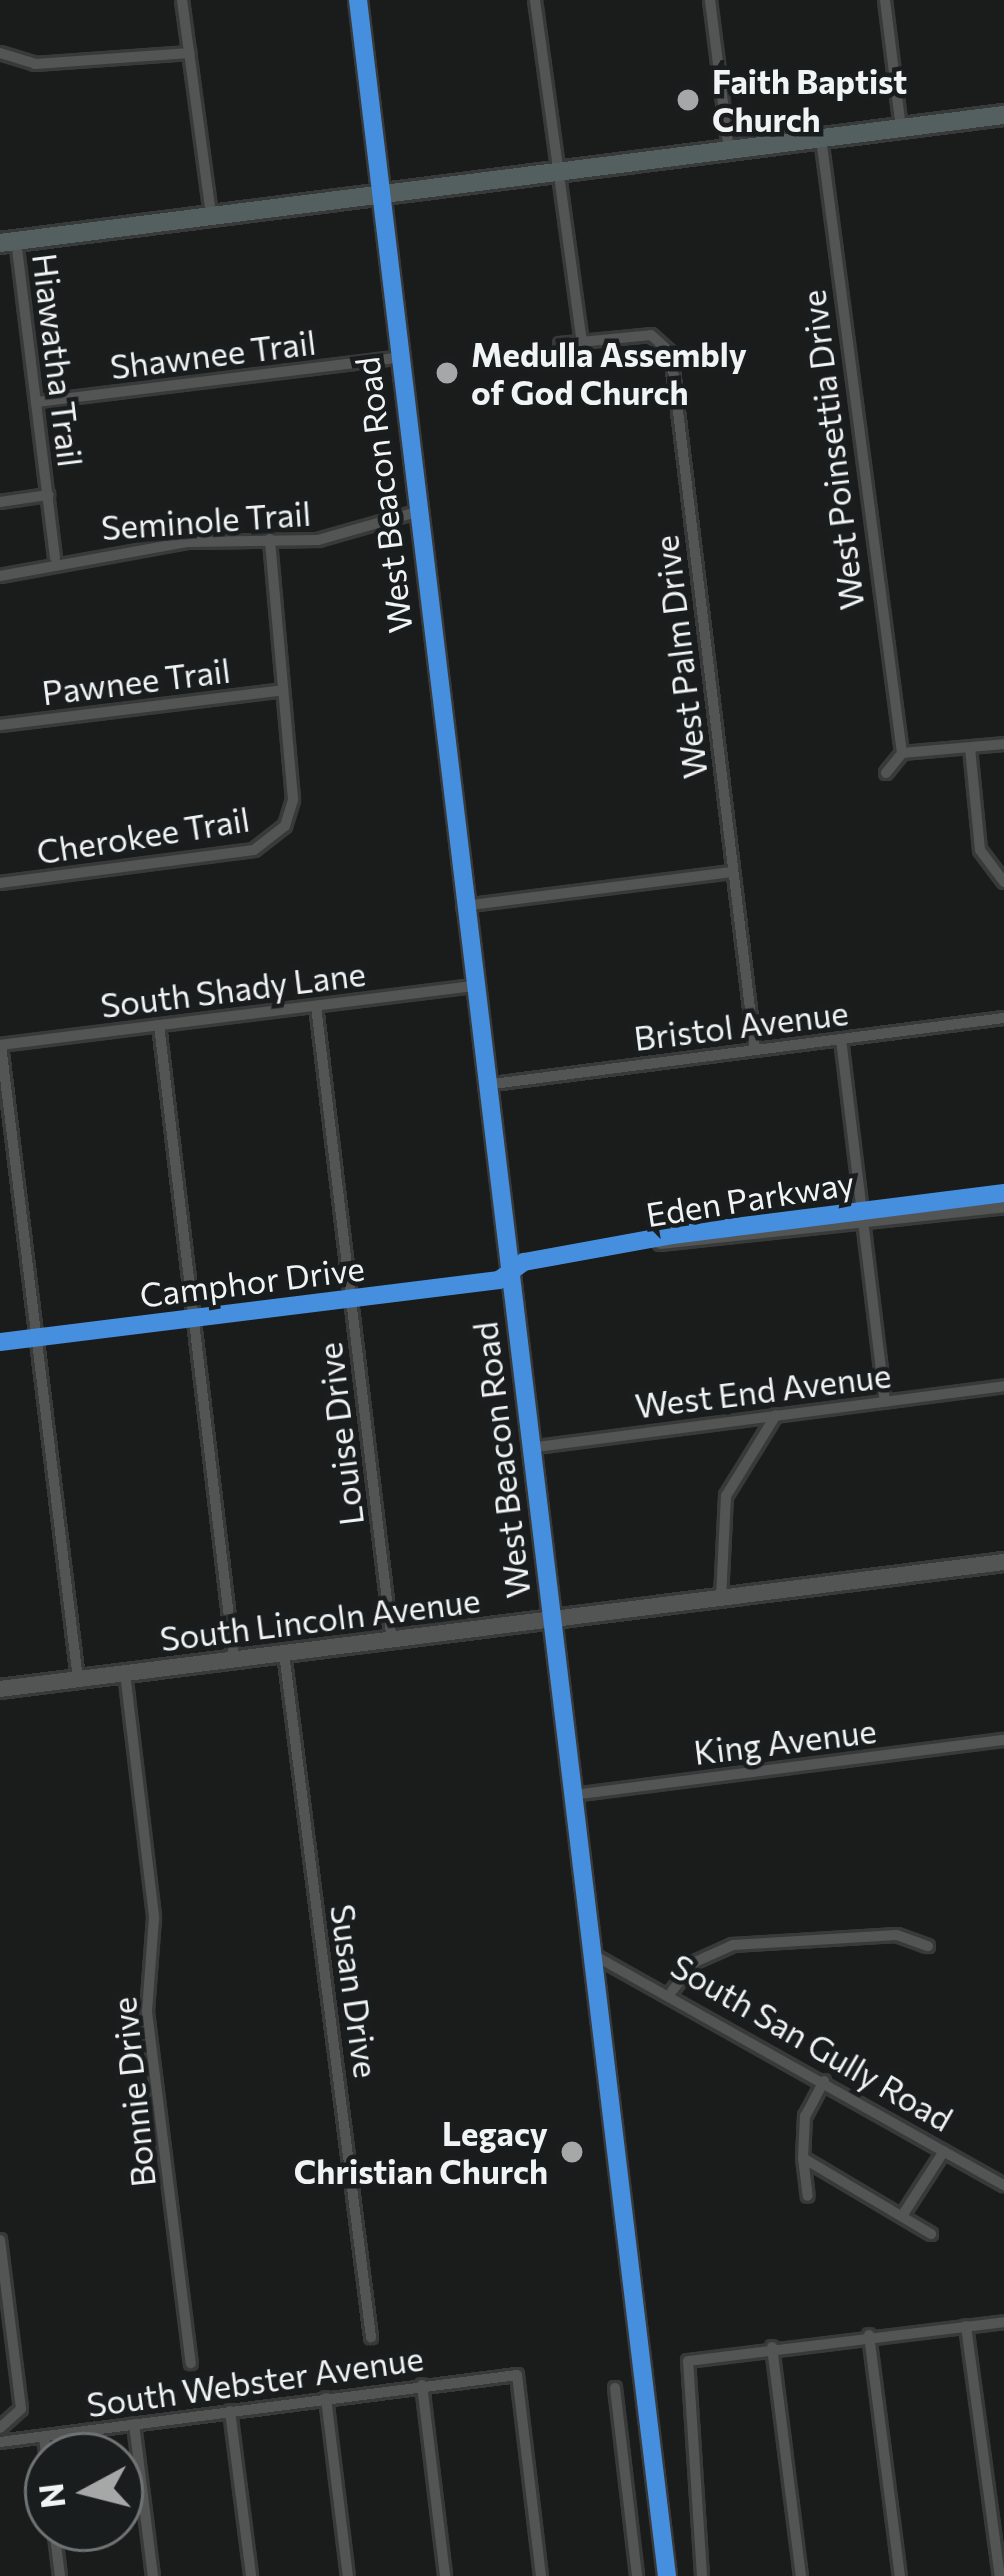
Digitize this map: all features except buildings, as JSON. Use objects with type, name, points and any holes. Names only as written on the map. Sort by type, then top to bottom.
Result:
[{"type":"main road","points":[[8,242],[901,128],[1003,120]]},
{"type":"street","points":[[182,0],[211,215]]},
{"type":"street","name":"West Beacon Road","points":[[358,0],[472,986],[667,2576]]},
{"type":"street","points":[[535,0],[582,342]]},
{"type":"street","points":[[710,0],[729,150]]},
{"type":"street","points":[[885,0],[901,128]]},
{"type":"street","points":[[0,53],[35,64],[190,53]]},
{"type":"street","name":"West Poinsettia Drive","points":[[821,138],[902,753]]},
{"type":"street","name":"Hiawatha Trail","points":[[8,242],[37,403],[56,558]]},
{"type":"street","name":"West Palm Drive","points":[[560,344],[651,334],[671,353],[754,1050]]},
{"type":"street","name":"Shawnee Trail","points":[[37,403],[397,358]]},
{"type":"street","points":[[0,502],[48,495]]},
{"type":"street","name":"Seminole Trail","points":[[0,576],[56,558],[338,537],[416,512]]},
{"type":"street","name":"Cherokee Trail","points":[[0,883],[268,844],[292,800],[278,691],[270,539]]},
{"type":"street","name":"Pawnee Trail","points":[[0,725],[278,691]]},
{"type":"street","points":[[886,773],[902,753],[1004,744]]},
{"type":"street","points":[[970,748],[980,850],[1004,882]]},
{"type":"street","points":[[463,906],[733,872]]},
{"type":"street","name":"South Shady Lane","points":[[1,1045],[472,986]]},
{"type":"street","name":"Louise Drive","points":[[316,1006],[392,1642]]},
{"type":"street","name":"Bristol Avenue","points":[[485,1085],[1004,1018]]},
{"type":"street","points":[[159,1025],[234,1660]]},
{"type":"street","points":[[841,1039],[885,1401]]},
{"type":"street","points":[[1,1045],[78,1678]]},
{"type":"street","name":"Eden Parkway","points":[[508,1272],[862,1210],[1004,1193]]},
{"type":"street","name":"Eden Parkway","points":[[660,1244],[1004,1208]]},
{"type":"street","name":"Camphor Drive","points":[[0,1342],[351,1298],[508,1272]]},
{"type":"street","name":"West End Avenue","points":[[529,1448],[1002,1388]]},
{"type":"street","points":[[722,1598],[726,1496],[776,1415]]},
{"type":"street","name":"South Lincoln Avenue","points":[[0,1690],[1004,1562]]},
{"type":"street","name":"Susan Drive","points":[[284,1653],[371,2337]]},
{"type":"street","name":"Bonnie Drive","points":[[125,1673],[154,1918],[147,2012],[191,2363]]},
{"type":"street","points":[[1004,1729],[1004,1744]]},
{"type":"street","name":"King Avenue","points":[[573,1795],[1004,1744]]},
{"type":"street","points":[[672,1991],[695,1961],[733,1945],[898,1935],[928,1946]]},
{"type":"street","name":"South San Gully Road","points":[[590,1952],[672,1991],[1004,2185]]},
{"type":"street","points":[[808,2196],[802,2158],[805,2116],[824,2081]]},
{"type":"street","points":[[902,2216],[944,2151]]},
{"type":"street","points":[[802,2158],[931,2234]]},
{"type":"street","points":[[0,2240],[17,2421],[0,2428]]},
{"type":"street","points":[[702,2576],[688,2361],[869,2335],[1004,2322]]},
{"type":"street","points":[[966,2326],[1000,2576]]},
{"type":"street","points":[[869,2335],[900,2576]]},
{"type":"street","points":[[772,2347],[801,2576]]},
{"type":"street","name":"South Webster Avenue","points":[[79,2432],[517,2375],[541,2576]]},
{"type":"street","points":[[422,2385],[445,2576]]},
{"type":"street","points":[[615,2388],[637,2576]]},
{"type":"street","points":[[326,2398],[348,2576]]},
{"type":"street","points":[[230,2411],[251,2576]]},
{"type":"street","points":[[134,2424],[153,2576]]},
{"type":"cycle path","points":[[358,0],[667,2576]]},
{"type":"cycle path","points":[[0,1342],[499,1280],[524,1262],[672,1235],[1004,1193]]},
{"type":"place","name":"Faith Baptist Church","points":[[688,100]]},
{"type":"place","name":"Medulla Assembly of God Church","points":[[447,373]]},
{"type":"place","name":"Legacy Christian Church","points":[[572,2152]]}]
